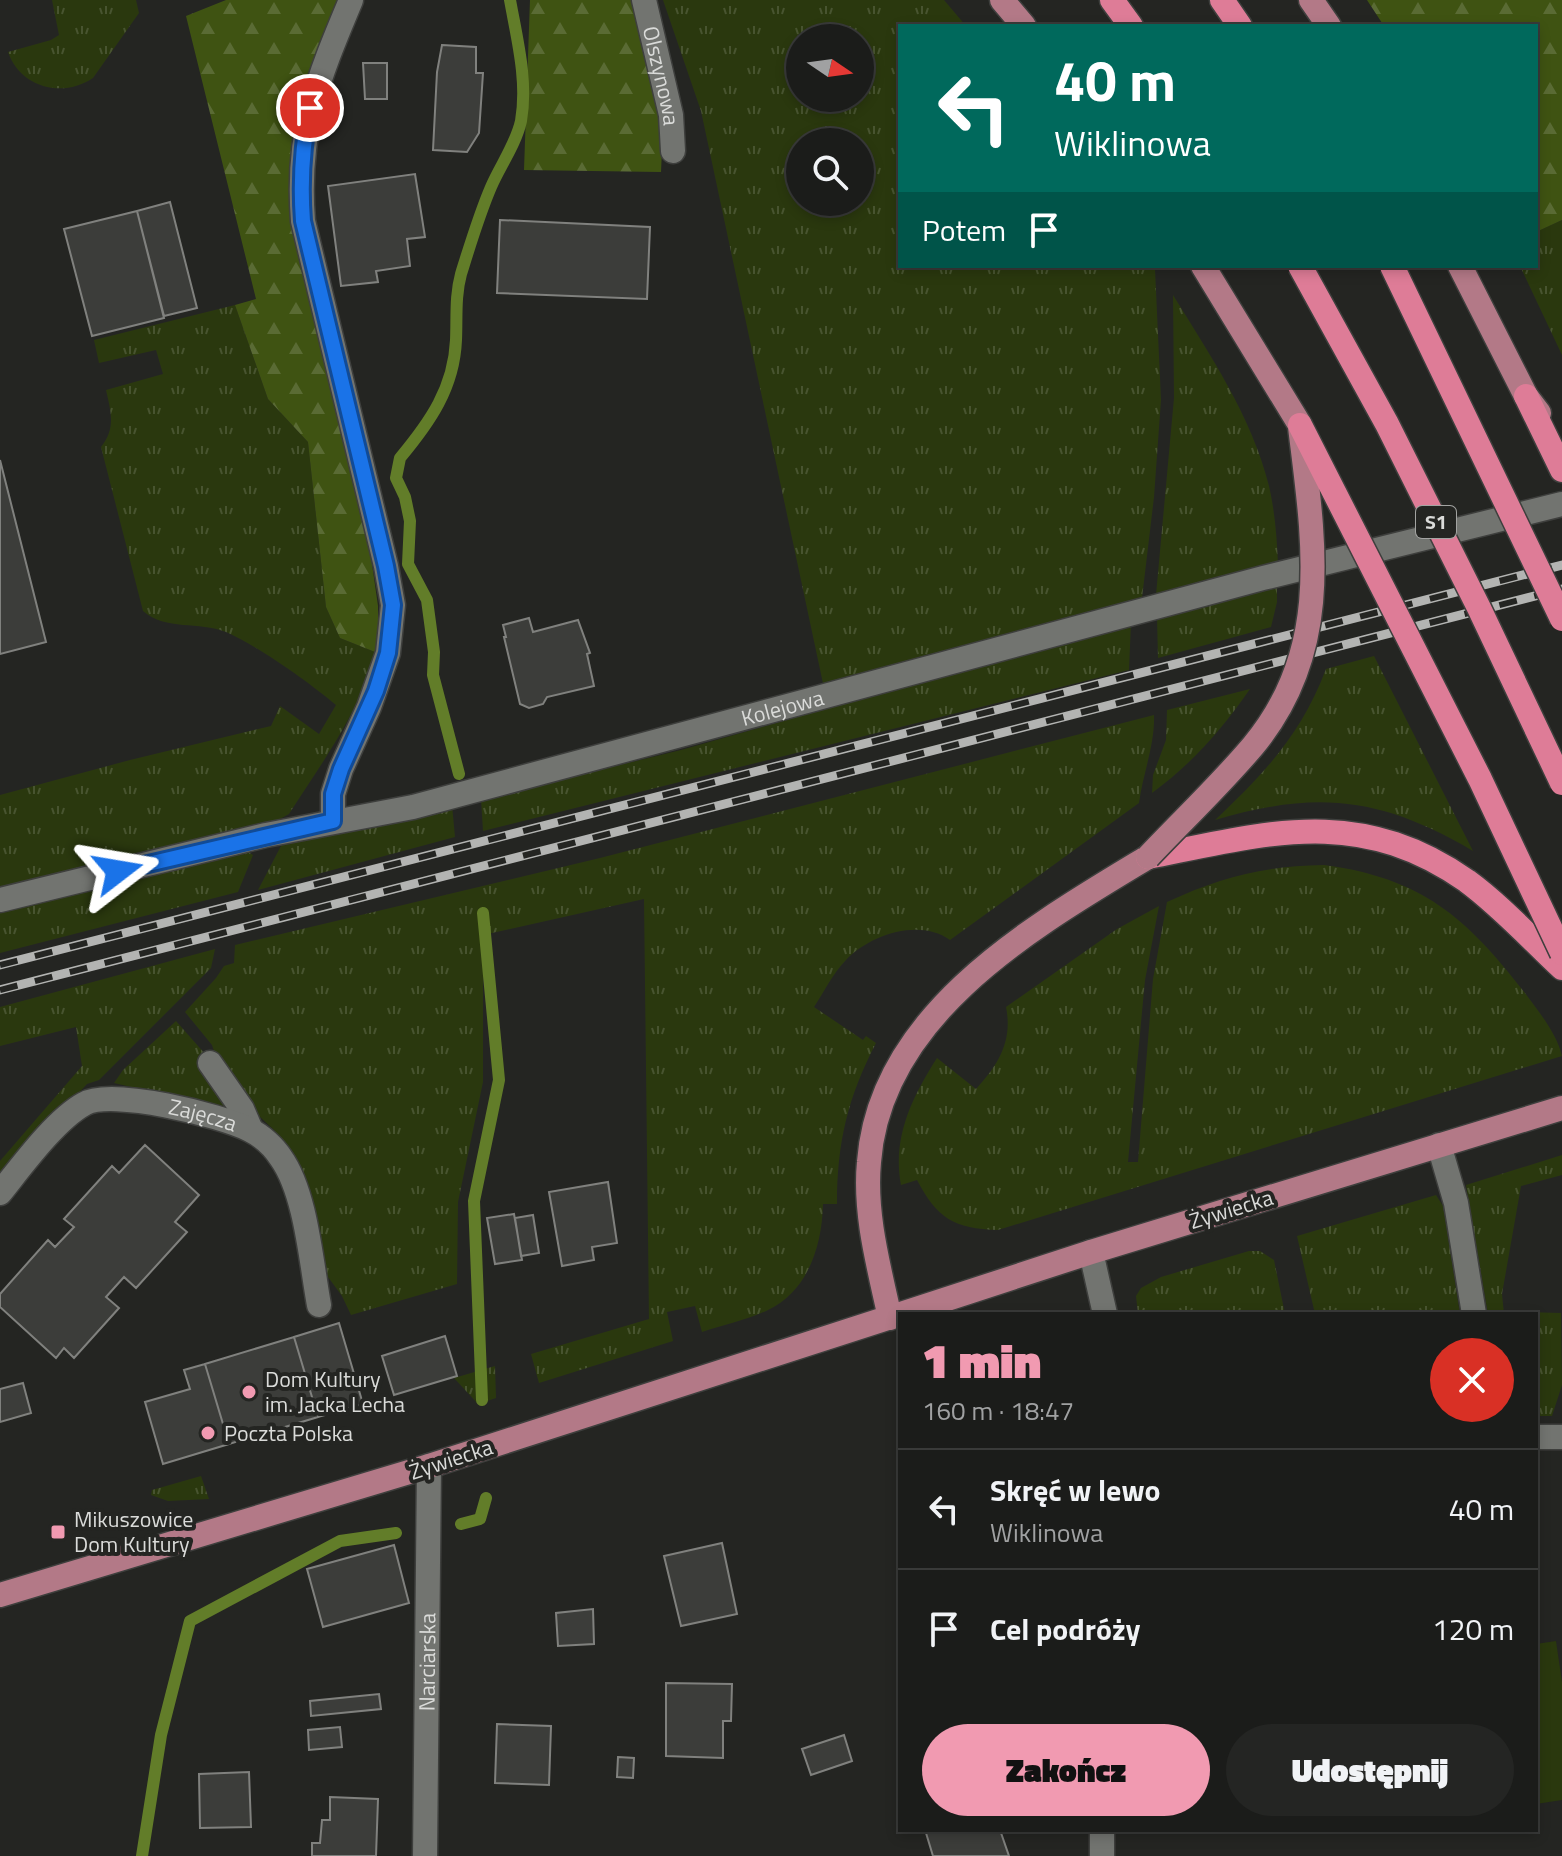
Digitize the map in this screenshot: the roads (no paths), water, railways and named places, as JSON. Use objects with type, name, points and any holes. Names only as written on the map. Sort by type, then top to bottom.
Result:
[{"type":"highway","points":[[1112,0],[1130,24]]},
{"type":"highway","points":[[1222,0],[1239,24]]},
{"type":"highway","name":"S1","points":[[1301,268],[1387,424],[1562,783]]},
{"type":"highway","points":[[1393,268],[1562,619]]},
{"type":"highway","points":[[1526,396],[1562,470]]},
{"type":"highway","points":[[1300,425],[1480,779],[1562,953]]},
{"type":"highway","points":[[1148,857],[1281,831],[1316,829],[1353,832],[1415,852],[1468,882],[1562,968]]},
{"type":"main road","points":[[1002,0],[1022,24]]},
{"type":"main road","points":[[1311,0],[1328,24]]},
{"type":"main road","points":[[897,1315],[871,1222],[868,1163],[878,1110],[887,1085],[917,1034],[1000,956],[1148,857],[1253,746],[1274,716],[1293,680],[1305,647],[1313,602],[1313,559],[1300,425],[1204,268]]},
{"type":"main road","points":[[1461,268],[1526,396],[1562,444]]},
{"type":"main road","name":"Żywiecka","points":[[906,1312],[1091,1252],[1562,1108]]},
{"type":"main road","name":"Żywiecka","points":[[0,1595],[429,1466],[897,1315]]},
{"type":"street","points":[[333,821],[333,794],[337,782],[382,676],[392,630],[393,605],[303,221],[300,182],[310,108],[351,0]]},
{"type":"street","name":"Olszynowa","points":[[644,0],[671,115],[673,151]]},
{"type":"street","name":"Kolejowa","points":[[0,900],[333,821],[413,807],[1263,578],[1562,504]]},
{"type":"street","points":[[210,1063],[242,1109],[251,1130]]},
{"type":"street","name":"Zajęcza","points":[[0,1193],[67,1116],[85,1103],[103,1098],[156,1105],[223,1120],[251,1130],[268,1142],[292,1176],[299,1197],[319,1305]]},
{"type":"street","points":[[1439,1145],[1456,1203],[1474,1312]]},
{"type":"street","points":[[1091,1252],[1105,1312]]},
{"type":"street","points":[[1538,1437],[1562,1437]]},
{"type":"street","name":"Narciarska","points":[[425,1856],[429,1466]]},
{"type":"street","points":[[1102,1832],[1102,1856]]},
{"type":"waterway","points":[[459,774],[433,675],[434,652],[427,600],[408,564],[410,521],[405,497],[396,478],[400,458],[430,418],[451,374],[461,274],[487,198],[521,121],[522,75],[510,0]]},
{"type":"waterway","points":[[482,1400],[474,1201],[499,1080],[483,913]]},
{"type":"waterway","points":[[461,1524],[480,1519],[486,1498]]},
{"type":"waterway","points":[[142,1856],[161,1735],[190,1621],[340,1541],[396,1533]]},
{"type":"railway","points":[[0,965],[1562,565]]},
{"type":"railway","points":[[0,990],[1562,589]]},
{"type":"place","name":"Dom Kultury im. Jacka Lecha","points":[[249,1392]]},
{"type":"place","name":"Poczta Polska","points":[[208,1433]]},
{"type":"place","name":"Mikuszowice Dom Kultury","points":[[58,1532]]}]
